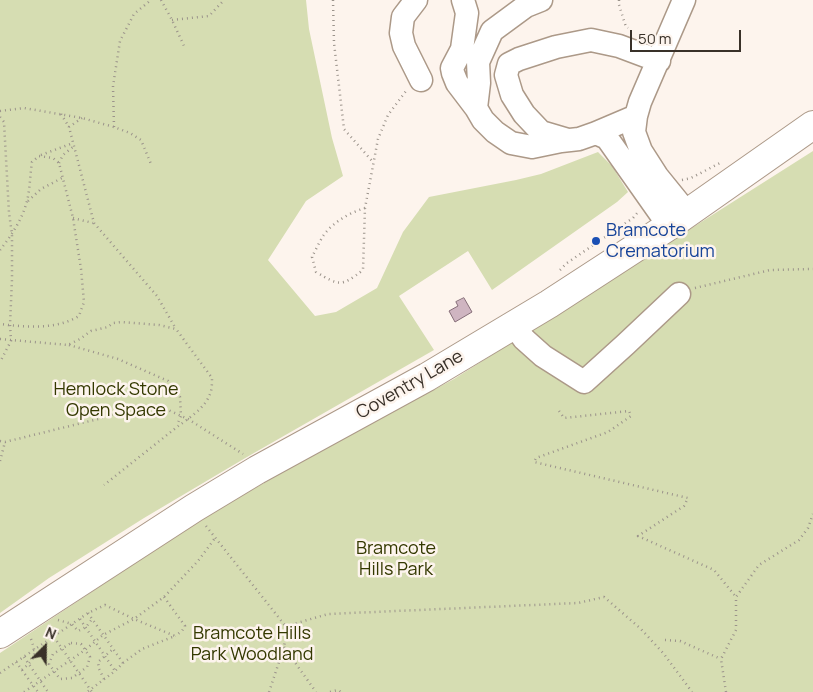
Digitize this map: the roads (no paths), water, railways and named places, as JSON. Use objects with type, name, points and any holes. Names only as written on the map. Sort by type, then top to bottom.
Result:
[{"type":"main road","name":"Coventry Lane","points":[[0,634],[186,513],[257,470],[427,377],[549,304],[678,219],[813,125]]},
{"type":"lane","points":[[416,0],[403,16],[401,33],[404,46],[421,80]]},
{"type":"lane","points":[[463,0],[467,13],[462,49],[452,68],[457,83],[483,120],[495,132],[511,143],[532,147],[578,139],[636,116]]},
{"type":"lane","points":[[476,108],[479,83],[478,62],[492,30],[510,8],[526,6],[542,0]]},
{"type":"lane","points":[[678,219],[657,176],[641,151],[634,132],[640,102],[684,0]]},
{"type":"lane","points":[[568,140],[542,132],[524,114],[512,95],[506,75],[509,64],[556,47],[591,40],[620,46],[659,61]]},
{"type":"lane","points":[[596,133],[607,138],[678,219]]},
{"type":"lane","points":[[514,325],[524,339],[542,356],[584,382],[679,294]]},
{"type":"place","name":"Bramcote Crematorium","points":[[596,241]]},
{"type":"park label","name":"Hemlock Stone Open Space","points":[[116,400]]},
{"type":"park label","name":"Bramcote Hills Park","points":[[396,559]]},
{"type":"park label","name":"Bramcote Hills Park Woodland","points":[[252,644]]}]
